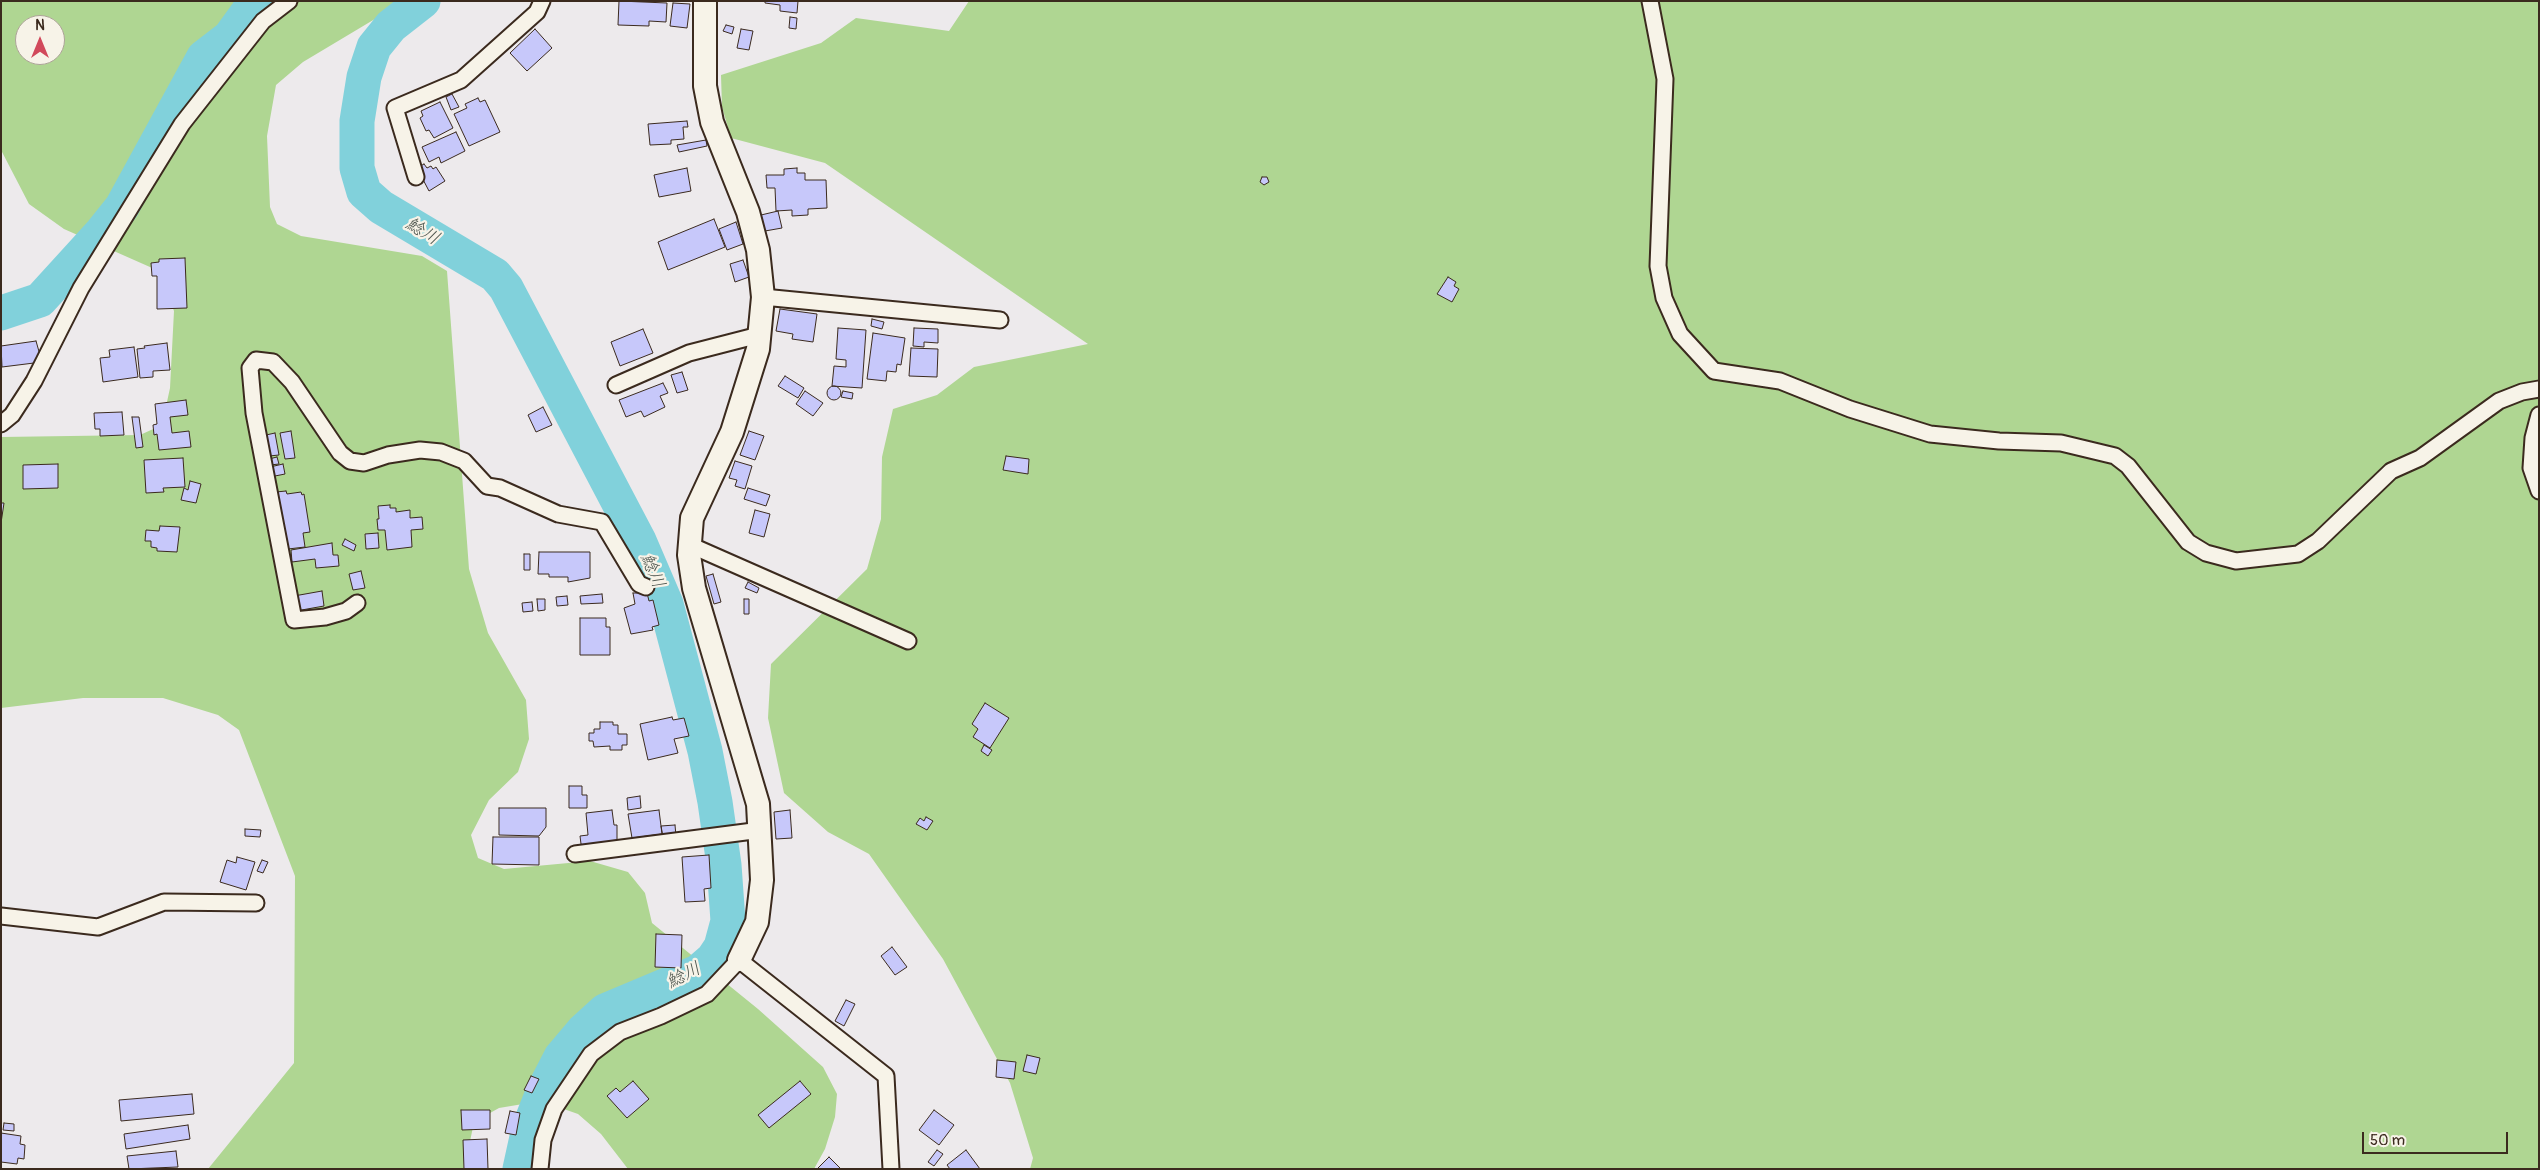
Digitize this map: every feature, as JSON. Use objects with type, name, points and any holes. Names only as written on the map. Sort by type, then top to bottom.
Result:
[{"type":"street","points":[[1,424],[12,416],[34,380],[81,288],[182,124],[263,21],[289,1]]},
{"type":"street","points":[[416,178],[395,108],[461,80],[537,12],[542,1]]},
{"type":"street","points":[[540,1169],[543,1140],[554,1109],[590,1054],[620,1032],[661,1016],[707,994],[740,960],[756,922],[762,880],[761,830],[758,804],[694,588],[689,554],[692,518],[732,432],[758,349],[763,297],[758,250],[748,212],[712,122],[707,95],[704,43],[705,1]]},
{"type":"street","points":[[1650,1],[1665,80],[1658,266],[1664,298],[1680,334],[1714,371],[1780,380],[1850,409],[1930,434],[1999,441],[2061,443],[2115,456],[2128,466],[2188,542],[2206,553],[2236,561],[2298,554],[2318,541],[2391,471],[2420,458],[2499,401],[2539,388]]},
{"type":"street","points":[[763,297],[1000,320]]},
{"type":"street","points":[[616,385],[689,353],[759,335]]},
{"type":"street","points":[[357,603],[339,613],[294,620],[254,413],[250,368],[256,360],[273,362],[292,382],[340,453],[350,461],[364,463],[388,455],[420,450],[441,452],[464,461],[487,486],[500,488],[558,514],[602,522],[639,584],[646,587]]},
{"type":"street","points":[[2539,415],[2533,438],[2531,468],[2539,491]]},
{"type":"street","points":[[690,545],[908,641]]},
{"type":"street","points":[[575,854],[761,830]]},
{"type":"street","points":[[1,916],[98,927],[164,902],[256,904]]},
{"type":"street","points":[[740,960],[886,1076],[891,1169]]},
{"type":"green space","points":[[1,1],[405,1],[303,62],[276,85],[267,136],[270,207],[277,224],[301,236],[422,256],[447,271],[469,569],[488,633],[526,700],[529,739],[518,772],[489,800],[471,835],[478,858],[504,869],[590,861],[628,872],[645,893],[652,923],[758,1009],[823,1067],[837,1094],[835,1117],[825,1149],[814,1169],[628,1169],[601,1134],[578,1114],[541,1101],[499,1108],[474,1122],[468,1151],[475,1169],[208,1169],[294,1063],[295,876],[239,730],[218,715],[163,698],[83,698],[1,708],[1,437],[140,435],[162,425],[170,388],[174,311],[159,271],[64,229],[29,204],[1,150]]},
{"type":"green space","points":[[969,1],[2539,1],[2539,1169],[1030,1169],[1033,1158],[1010,1083],[943,959],[869,854],[828,832],[784,793],[768,718],[771,664],[867,569],[881,519],[882,457],[893,409],[937,395],[974,367],[1088,344],[825,163],[731,138],[722,107],[721,75],[821,43],[856,18],[949,31]]},
{"type":"building","points":[[619,1],[667,3],[666,22],[649,21],[649,26],[618,25]]},
{"type":"building","points":[[765,1],[798,1],[797,13],[780,11],[780,5],[765,3]]},
{"type":"building","points":[[673,3],[690,4],[687,28],[670,26]]},
{"type":"building","points":[[790,17],[797,18],[796,29],[789,28]]},
{"type":"building","points":[[726,25],[734,27],[732,34],[723,31]]},
{"type":"building","points":[[535,29],[552,48],[527,71],[510,53]]},
{"type":"building","points":[[741,29],[753,31],[749,50],[737,48]]},
{"type":"building","points":[[452,94],[459,107],[451,110],[446,97]]},
{"type":"building","points":[[478,98],[480,102],[485,100],[500,132],[469,146],[454,114],[467,108],[465,104]]},
{"type":"building","points":[[440,102],[453,128],[434,138],[429,130],[426,131],[420,118],[423,116],[421,111]]},
{"type":"building","points":[[687,121],[688,127],[683,127],[684,139],[671,140],[671,144],[650,145],[648,124]]},
{"type":"building","points":[[456,132],[465,151],[441,163],[439,157],[429,162],[422,147]]},
{"type":"building","points":[[706,140],[707,146],[679,152],[677,145]]},
{"type":"building","points":[[424,164],[427,168],[431,166],[433,169],[436,167],[445,181],[429,191],[417,168]]},
{"type":"building","points":[[687,168],[691,191],[659,197],[654,175]]},
{"type":"building","points":[[797,168],[797,173],[805,173],[805,180],[826,180],[827,208],[808,209],[808,215],[792,216],[792,210],[776,211],[775,188],[767,188],[766,175],[784,175],[784,169]]},
{"type":"building","points":[[1262,177],[1267,177],[1269,182],[1264,185],[1260,182]]},
{"type":"building","points":[[778,211],[782,228],[765,231],[761,215]]},
{"type":"building","points":[[714,219],[725,247],[668,270],[658,242]]},
{"type":"building","points":[[736,222],[743,244],[727,250],[719,229]]},
{"type":"building","points":[[185,258],[187,308],[157,309],[157,276],[152,276],[151,263],[159,262],[159,259]]},
{"type":"building","points":[[743,260],[749,277],[735,282],[730,264]]},
{"type":"building","points":[[1448,277],[1456,282],[1454,286],[1459,289],[1452,302],[1437,294]]},
{"type":"building","points":[[780,309],[817,314],[813,342],[792,339],[793,334],[776,331]]},
{"type":"building","points":[[872,319],[884,322],[882,329],[871,326]]},
{"type":"building","points":[[838,328],[866,330],[862,388],[832,386],[834,366],[846,367],[846,360],[836,359]]},
{"type":"building","points":[[914,328],[938,329],[938,343],[924,342],[924,347],[913,346]]},
{"type":"building","points":[[643,329],[653,353],[620,366],[611,342]]},
{"type":"building","points":[[873,333],[905,338],[901,365],[897,364],[896,372],[887,371],[886,381],[867,379]]},
{"type":"building","points":[[36,341],[42,362],[2,367],[1,346]]},
{"type":"building","points":[[167,343],[170,370],[153,371],[153,377],[140,378],[137,349],[145,348],[144,346]]},
{"type":"building","points":[[134,347],[138,377],[103,382],[100,358],[110,357],[109,350]]},
{"type":"building","points":[[911,348],[938,349],[937,377],[909,376]]},
{"type":"building","points":[[682,372],[688,390],[677,393],[671,375]]},
{"type":"building","points":[[785,376],[804,388],[798,398],[778,386]]},
{"type":"building","points":[[663,383],[668,393],[660,396],[665,407],[644,417],[641,411],[626,417],[619,400]]},
{"type":"building","points":[[831,386],[837,386],[841,393],[837,400],[831,400],[827,396],[827,390]]},
{"type":"building","points":[[805,391],[823,403],[813,416],[796,404]]},
{"type":"building","points":[[843,391],[853,393],[852,399],[841,397]]},
{"type":"building","points":[[186,400],[188,415],[170,417],[172,433],[189,431],[191,447],[159,450],[157,434],[154,435],[153,425],[157,424],[155,404]]},
{"type":"building","points":[[543,407],[552,425],[536,432],[528,415]]},
{"type":"building","points":[[122,412],[124,435],[100,436],[100,429],[95,429],[94,413]]},
{"type":"building","points":[[132,417],[139,417],[143,447],[136,448]]},
{"type":"building","points":[[291,431],[295,458],[285,459],[280,433]]},
{"type":"building","points":[[749,431],[764,436],[755,460],[740,455]]},
{"type":"building","points":[[275,433],[279,455],[269,456],[266,435]]},
{"type":"building","points":[[1006,456],[1029,459],[1028,474],[1003,470]]},
{"type":"building","points":[[277,457],[279,464],[270,465],[269,459]]},
{"type":"building","points":[[183,458],[185,487],[163,488],[164,492],[146,493],[144,460]]},
{"type":"building","points":[[735,461],[752,466],[745,489],[735,486],[737,480],[729,478]]},
{"type":"building","points":[[58,464],[58,488],[23,489],[23,465]]},
{"type":"building","points":[[283,464],[285,474],[275,476],[271,474],[270,467]]},
{"type":"building","points":[[190,481],[201,484],[196,503],[181,500],[184,488],[188,490]]},
{"type":"building","points":[[748,488],[770,495],[766,506],[744,499]]},
{"type":"building","points":[[286,491],[287,494],[301,492],[302,495],[304,494],[310,532],[303,533],[305,547],[288,549],[276,492]]},
{"type":"building","points":[[1,503],[4,503],[1,523]]},
{"type":"building","points":[[390,505],[390,508],[396,508],[396,512],[410,510],[410,518],[422,517],[423,529],[411,530],[412,547],[387,550],[385,530],[378,530],[377,519],[379,519],[378,506]]},
{"type":"building","points":[[755,510],[770,514],[764,537],[749,533]]},
{"type":"building","points":[[160,526],[180,527],[177,552],[157,551],[157,548],[151,547],[151,541],[145,541],[146,530],[159,531]]},
{"type":"building","points":[[378,533],[379,548],[366,549],[365,534]]},
{"type":"building","points":[[345,539],[356,545],[354,551],[342,545]]},
{"type":"building","points":[[332,543],[333,555],[338,555],[339,566],[316,568],[315,559],[292,562],[291,550]]},
{"type":"building","points":[[539,552],[590,552],[590,578],[568,582],[568,577],[549,577],[549,574],[538,574]]},
{"type":"building","points":[[524,554],[530,554],[530,570],[524,570]]},
{"type":"building","points":[[361,571],[365,588],[353,590],[349,574]]},
{"type":"building","points":[[713,574],[721,602],[714,604],[706,576]]},
{"type":"building","points":[[748,582],[759,588],[757,593],[745,588]]},
{"type":"building","points":[[322,591],[324,606],[296,611],[294,596]]},
{"type":"building","points":[[633,593],[647,593],[649,601],[653,600],[659,625],[652,627],[653,630],[631,634],[624,608],[635,604]]},
{"type":"building","points":[[602,594],[603,603],[581,604],[580,596]]},
{"type":"building","points":[[567,596],[568,605],[557,606],[556,597]]},
{"type":"building","points":[[537,599],[545,599],[545,610],[538,611]]},
{"type":"building","points":[[744,599],[749,599],[749,614],[744,614]]},
{"type":"building","points":[[532,602],[533,611],[523,612],[522,603]]},
{"type":"building","points":[[580,618],[606,618],[606,627],[610,627],[610,655],[580,655]]},
{"type":"building","points":[[985,703],[1009,718],[990,748],[973,737],[978,729],[972,724]]},
{"type":"building","points":[[672,717],[673,720],[684,718],[689,736],[674,739],[678,753],[648,760],[640,724]]},
{"type":"building","points":[[600,722],[613,722],[613,725],[618,725],[618,734],[627,734],[627,745],[622,745],[622,750],[610,750],[610,746],[594,747],[593,741],[589,741],[589,733],[594,733],[594,729],[600,729]]},
{"type":"building","points":[[984,745],[992,750],[988,756],[981,751]]},
{"type":"building","points":[[569,786],[582,786],[582,795],[587,795],[587,808],[569,808]]},
{"type":"building","points":[[640,796],[641,808],[628,810],[627,798]]},
{"type":"building","points":[[499,808],[546,808],[546,827],[539,836],[499,835]]},
{"type":"building","points":[[612,810],[614,825],[617,825],[617,841],[584,846],[581,844],[580,836],[588,835],[586,813]]},
{"type":"building","points":[[659,810],[662,834],[632,838],[628,814]]},
{"type":"building","points":[[790,810],[792,838],[776,839],[774,812]]},
{"type":"building","points":[[926,817],[933,821],[927,830],[916,824],[920,818],[924,821]]},
{"type":"building","points":[[675,825],[676,836],[663,837],[661,826]]},
{"type":"building","points":[[245,829],[261,830],[260,837],[245,836]]},
{"type":"building","points":[[493,837],[539,837],[539,865],[492,864]]},
{"type":"building","points":[[709,855],[711,888],[704,889],[705,901],[685,902],[682,857]]},
{"type":"building","points":[[237,857],[255,862],[246,890],[220,882],[227,860],[236,863]]},
{"type":"building","points":[[262,860],[268,862],[263,873],[257,871]]},
{"type":"building","points":[[656,934],[682,935],[681,968],[655,967]]},
{"type":"building","points":[[892,947],[907,967],[895,975],[881,956]]},
{"type":"building","points":[[846,1000],[855,1004],[844,1026],[835,1021]]},
{"type":"building","points":[[1027,1055],[1040,1058],[1036,1074],[1023,1071]]},
{"type":"building","points":[[997,1060],[1016,1062],[1014,1079],[996,1077]]},
{"type":"building","points":[[531,1076],[539,1079],[532,1093],[524,1090]]},
{"type":"building","points":[[633,1081],[649,1099],[627,1118],[607,1096],[616,1088],[620,1092]]},
{"type":"building","points":[[800,1081],[811,1094],[769,1128],[758,1115]]},
{"type":"building","points":[[192,1094],[194,1114],[121,1121],[119,1100]]},
{"type":"building","points":[[461,1110],[490,1110],[490,1129],[462,1130]]},
{"type":"building","points":[[934,1110],[954,1125],[939,1145],[919,1130]]},
{"type":"building","points":[[510,1111],[520,1113],[516,1135],[505,1133]]},
{"type":"building","points":[[4,1123],[14,1124],[14,1131],[3,1130]]},
{"type":"building","points":[[188,1125],[190,1139],[126,1149],[124,1134]]},
{"type":"building","points":[[1,1133],[21,1136],[20,1144],[25,1145],[24,1159],[18,1158],[17,1164],[1,1162]]},
{"type":"building","points":[[487,1139],[488,1169],[464,1169],[463,1140]]},
{"type":"building","points":[[937,1150],[943,1154],[934,1166],[928,1162]]},
{"type":"building","points":[[966,1150],[980,1169],[950,1169],[947,1165]]},
{"type":"building","points":[[176,1151],[178,1167],[129,1169],[127,1156]]},
{"type":"building","points":[[829,1157],[840,1169],[817,1169]]},
{"type":"waterway","points":[[1,313],[40,300],[102,232],[122,207],[204,57],[230,37],[256,1]]},
{"type":"waterway","name":"鯰川","points":[[423,1],[391,26],[374,47],[364,77],[357,121],[357,168],[364,192],[381,207],[495,275],[506,288],[639,541],[666,604],[705,751],[724,865],[728,921],[721,947],[713,959],[698,972],[605,1011],[583,1031],[561,1057],[544,1090],[529,1128],[520,1169]]}]
